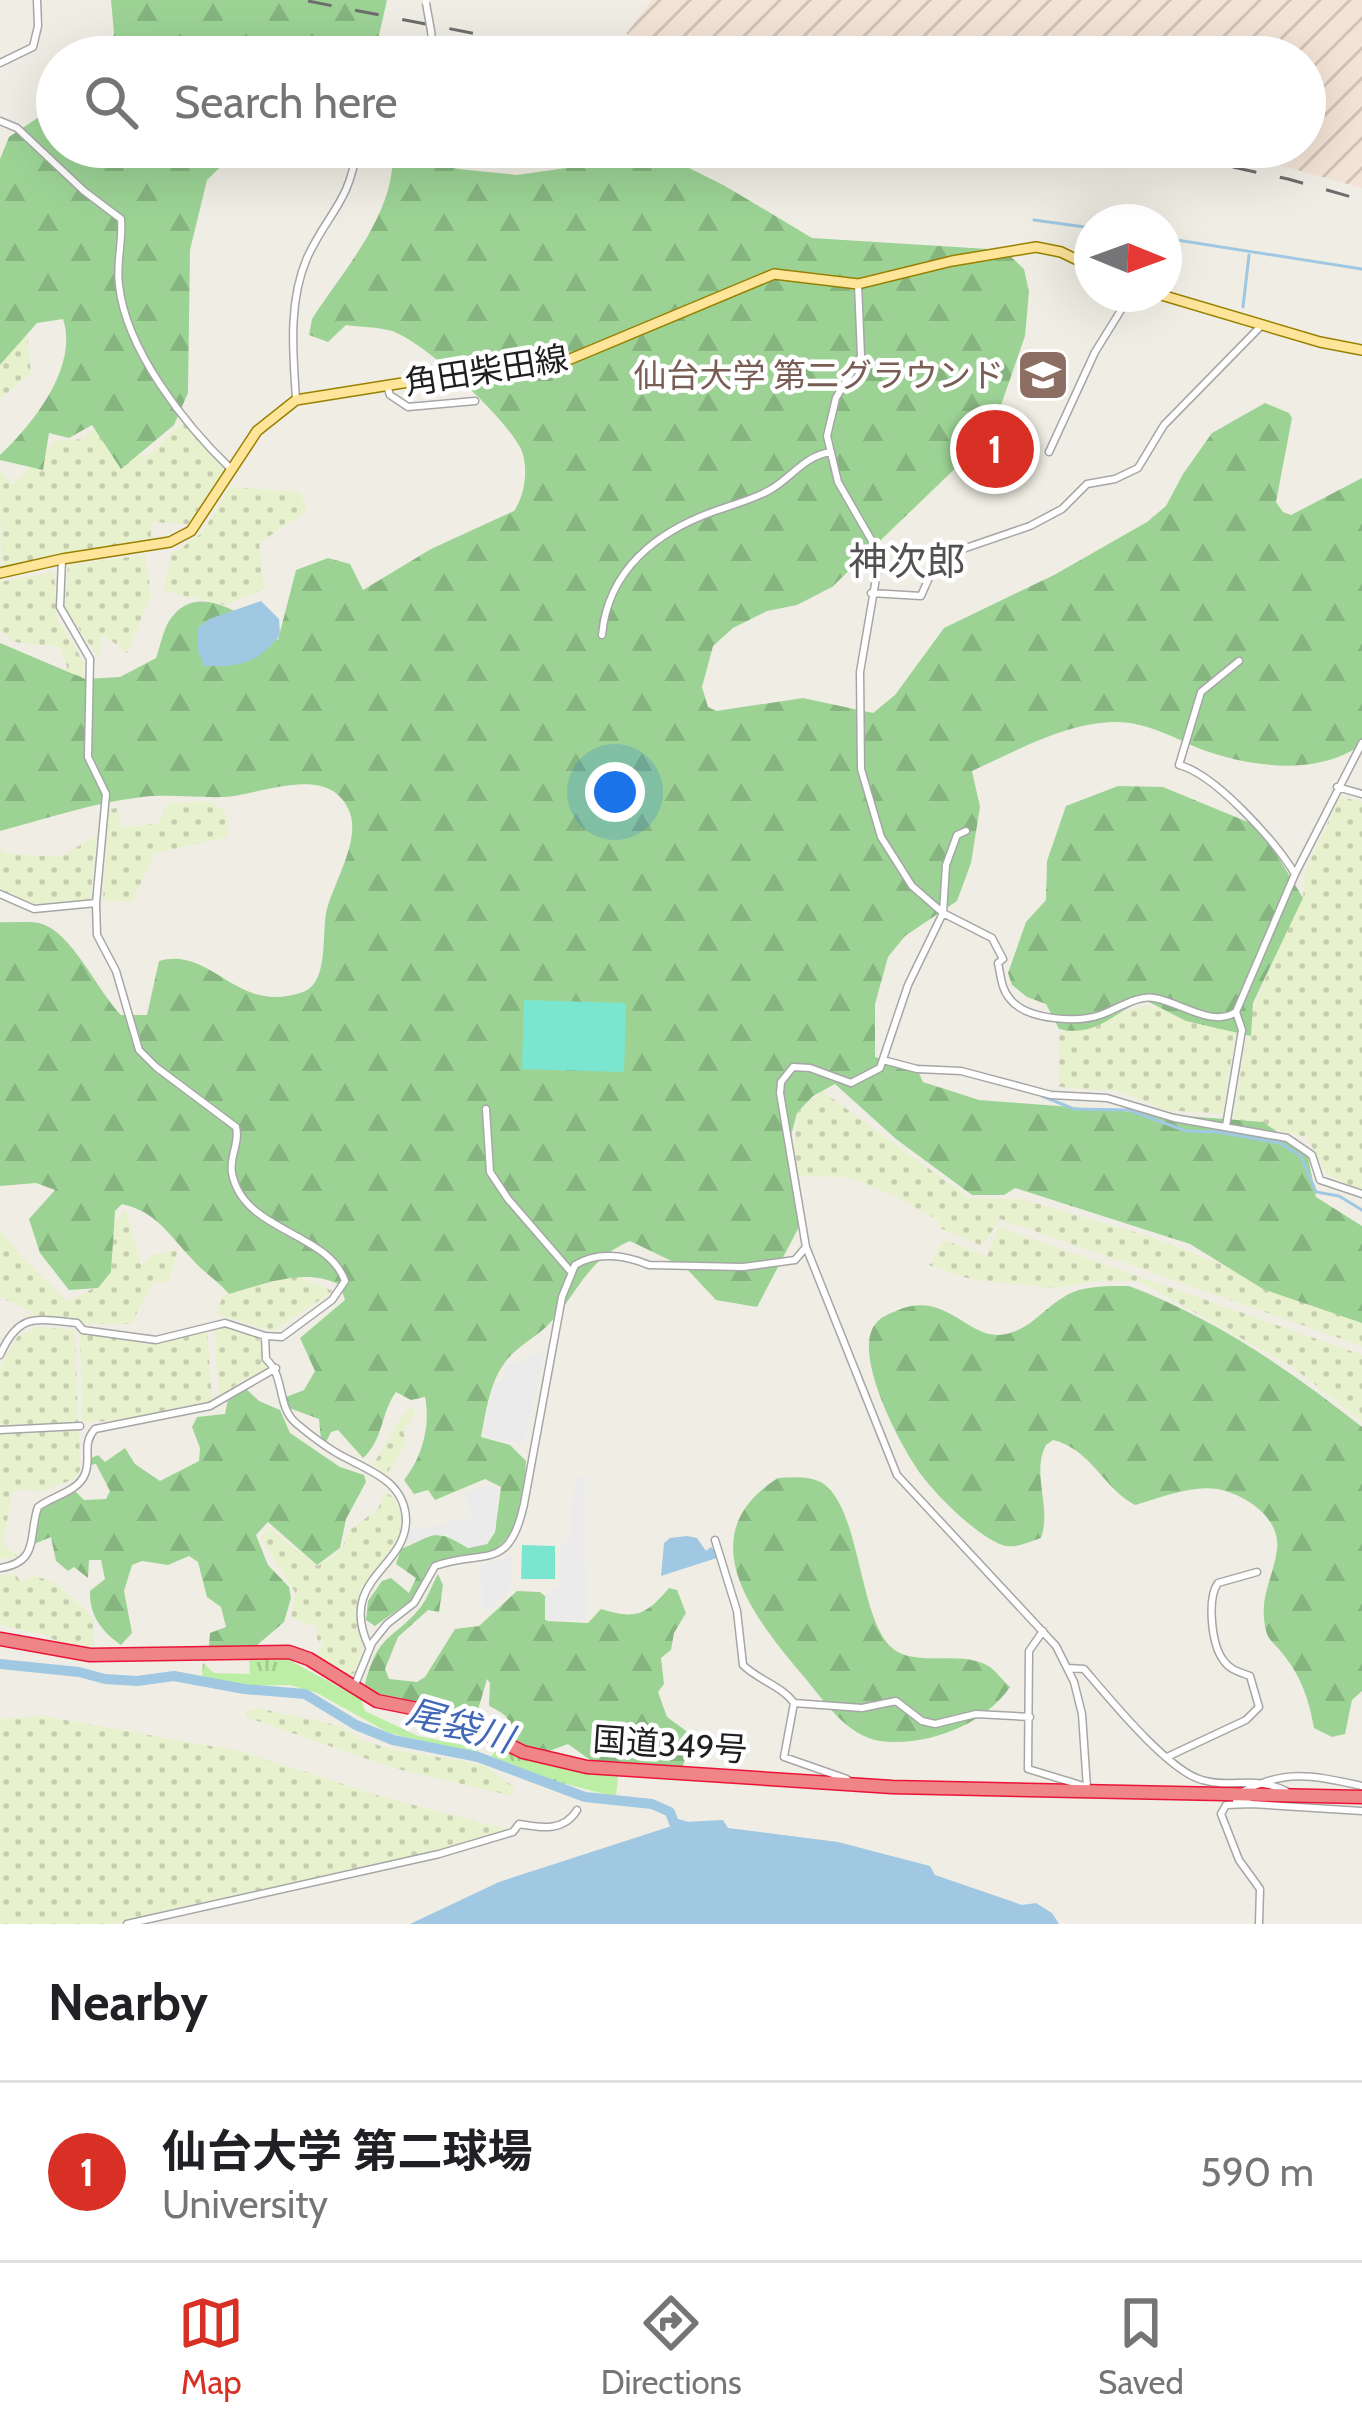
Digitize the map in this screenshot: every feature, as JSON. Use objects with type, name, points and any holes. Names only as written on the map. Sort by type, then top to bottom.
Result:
[{"type":"highway","name":"国道349号","points":[[0,1639],[90,1654],[274,1650],[309,1659],[377,1701],[447,1714],[513,1749],[560,1763],[652,1773],[851,1783],[1362,1797]]},
{"type":"main road","name":"角田柴田線","points":[[296,400],[509,365],[556,365],[774,274],[858,284],[952,261],[1036,248],[1074,258]]},
{"type":"main road","points":[[1182,301],[1362,350]]},
{"type":"main road","points":[[0,573],[170,542],[191,531],[257,431],[296,400]]},
{"type":"street","points":[[0,63],[33,46],[37,0]]},
{"type":"street","points":[[426,1],[432,36]]},
{"type":"street","points":[[0,121],[17,128],[36,146]]},
{"type":"street","points":[[60,168],[121,219],[118,280],[129,329],[146,362],[231,469]]},
{"type":"street","points":[[296,400],[293,337],[300,280],[312,248],[343,202],[354,168]]},
{"type":"street","points":[[858,284],[863,347],[832,409],[827,436],[838,482],[880,555],[860,672],[858,741],[868,802],[899,868],[922,898],[999,946],[1002,985],[1013,1004],[1025,1011],[1089,1018],[1149,997],[1228,1018],[1236,1012],[1294,874],[1362,743]]},
{"type":"street","points":[[1049,452],[1095,352],[1120,312]]},
{"type":"street","points":[[871,593],[921,596],[931,573],[957,551],[1030,526],[1062,509],[1088,484],[1138,468],[1164,425],[1262,325]]},
{"type":"street","points":[[387,385],[390,395],[408,406],[475,401]]},
{"type":"street","points":[[602,635],[612,589],[649,546],[697,518],[770,490],[799,465],[831,452]]},
{"type":"street","points":[[0,1355],[8,1336],[28,1320],[77,1323],[83,1330],[149,1340],[219,1322],[282,1337],[319,1312],[344,1286],[345,1276],[331,1260],[253,1208],[231,1171],[238,1141],[236,1126],[139,1050],[116,971],[97,935],[106,794],[88,757],[90,659],[60,607],[62,559]]},
{"type":"street","points":[[1239,662],[1201,692],[1179,765],[1197,771],[1227,798],[1294,874]]},
{"type":"street","points":[[1337,787],[1362,794]]},
{"type":"street","points":[[966,831],[957,835],[948,851],[944,913],[908,986],[877,1071],[851,1083],[793,1067],[781,1082],[806,1247],[897,1475],[1043,1630],[1068,1668],[1082,1714],[1087,1788],[1030,1771],[1030,1644],[1043,1630]]},
{"type":"street","points":[[0,894],[34,909],[96,903]]},
{"type":"street","points":[[1226,1126],[1241,1040],[1242,1022],[1236,1012]]},
{"type":"street","points":[[883,1060],[917,1070],[961,1071],[1052,1095],[1107,1098],[1174,1118],[1297,1141],[1312,1155],[1321,1180],[1362,1195]]},
{"type":"street","points":[[486,1109],[490,1172],[572,1273]]},
{"type":"street","points":[[354,1687],[369,1647],[387,1624],[414,1603],[435,1566],[493,1555],[513,1537],[521,1519],[562,1297],[582,1259],[596,1255],[649,1265],[743,1267],[795,1260],[806,1247]]},
{"type":"street","points":[[265,1336],[266,1359],[276,1368],[291,1419],[339,1454],[384,1477],[403,1507],[406,1520],[398,1544],[361,1605],[369,1647]]},
{"type":"street","points":[[0,1568],[20,1563],[26,1556],[38,1507],[82,1480],[87,1469],[86,1442],[95,1429],[210,1406],[276,1368]]},
{"type":"street","points":[[0,1430],[80,1426]]},
{"type":"street","points":[[715,1540],[736,1611],[743,1665],[794,1703],[862,1708],[896,1701],[935,1724],[982,1713],[1030,1717]]},
{"type":"street","points":[[1167,1757],[1246,1720],[1258,1706],[1250,1676],[1227,1666],[1218,1654],[1212,1592],[1218,1583],[1257,1572]]},
{"type":"street","points":[[1068,1668],[1084,1670],[1186,1774],[1204,1781],[1260,1781],[1278,1776],[1362,1786]]},
{"type":"street","points":[[794,1703],[784,1757],[851,1783]]},
{"type":"street","points":[[1242,1792],[1260,1781]]},
{"type":"street","points":[[1260,1781],[1288,1792]]},
{"type":"street","points":[[1211,1791],[1252,1804]]},
{"type":"street","points":[[1259,1924],[1260,1889],[1240,1860],[1221,1814],[1226,1805],[1362,1811]]},
{"type":"street","points":[[127,1924],[439,1854],[513,1832],[519,1824],[559,1826],[577,1810]]},
{"type":"shaded area","points":[[652,0],[1362,0],[1362,188],[1290,168],[1326,168],[1326,36],[626,34]]},
{"type":"shaded area","points":[[261,601],[279,619],[280,635],[272,645],[247,662],[204,666],[198,628],[209,619]]},
{"type":"shaded area","points":[[524,1000],[626,1003],[624,1072],[522,1069]]},
{"type":"shaded area","points":[[537,1352],[544,1355],[524,1445],[483,1437],[493,1386],[506,1376],[504,1363],[520,1362]]},
{"type":"shaded area","points":[[575,1478],[585,1478],[586,1621],[545,1620],[545,1598],[549,1589],[559,1585],[560,1543],[569,1542]]},
{"type":"shaded area","points":[[492,1484],[499,1489],[495,1532],[487,1544],[468,1548],[448,1536],[433,1535],[406,1545],[410,1530],[471,1518],[464,1492]]},
{"type":"shaded area","points":[[697,1538],[706,1551],[711,1547],[720,1557],[661,1576],[664,1543]]},
{"type":"shaded area","points":[[522,1545],[555,1546],[555,1579],[521,1579]]},
{"type":"shaded area","points":[[512,1555],[508,1593],[493,1611],[482,1608],[481,1565]]},
{"type":"shaded area","points":[[723,1820],[728,1828],[838,1842],[930,1866],[935,1875],[1022,1905],[1036,1903],[1059,1924],[410,1924],[499,1882],[684,1822]]},
{"type":"green space","points":[[111,0],[387,0],[379,36],[114,33]]},
{"type":"green space","points":[[36,119],[36,168],[219,168],[207,180],[190,250],[188,393],[174,425],[121,469],[92,425],[69,438],[49,433],[43,470],[0,460],[50,393],[65,356],[66,337],[63,319],[37,323],[0,365],[0,159],[9,137]]},
{"type":"green space","points":[[455,168],[517,175],[566,168],[689,168],[812,238],[1004,250],[1024,269],[1029,292],[1025,336],[991,434],[832,587],[797,605],[767,611],[733,628],[713,646],[702,687],[708,707],[716,711],[803,698],[873,713],[895,695],[944,628],[1054,575],[1147,522],[1166,506],[1212,433],[1265,403],[1292,418],[1276,502],[1283,512],[1291,515],[1362,478],[1362,744],[1327,761],[1267,765],[1209,752],[1139,725],[1112,722],[1058,733],[972,771],[980,807],[971,863],[957,901],[905,936],[888,957],[875,1004],[875,1057],[917,1069],[923,1082],[979,1100],[1263,1122],[1307,1152],[1316,1197],[1362,1226],[1362,1323],[1263,1289],[1190,1244],[1015,1188],[1004,1195],[972,1195],[896,1139],[835,1084],[813,1096],[797,1113],[788,1147],[800,1225],[757,1307],[716,1300],[686,1268],[630,1241],[602,1258],[546,1327],[507,1359],[491,1390],[481,1437],[510,1445],[526,1461],[521,1505],[512,1531],[492,1551],[431,1564],[413,1599],[375,1626],[366,1620],[368,1601],[382,1581],[391,1578],[409,1593],[416,1578],[396,1564],[401,1549],[433,1535],[468,1548],[487,1544],[495,1532],[501,1487],[485,1479],[435,1500],[428,1490],[414,1494],[404,1480],[424,1441],[425,1397],[411,1400],[396,1392],[363,1458],[338,1430],[321,1441],[319,1419],[289,1408],[286,1397],[304,1390],[315,1371],[300,1338],[345,1300],[340,1285],[299,1277],[229,1294],[153,1219],[122,1204],[115,1211],[111,1272],[98,1288],[69,1290],[40,1253],[29,1219],[55,1190],[36,1183],[0,1186],[0,922],[34,922],[51,928],[73,949],[121,1015],[147,1015],[159,961],[195,963],[260,995],[303,992],[312,987],[321,967],[327,909],[349,849],[352,824],[341,797],[327,788],[294,785],[225,797],[124,799],[0,831],[0,643],[85,679],[120,677],[156,658],[169,621],[194,602],[224,606],[278,640],[296,570],[328,558],[350,564],[363,590],[431,549],[514,511],[525,481],[521,449],[499,419],[444,365],[392,331],[346,325],[328,342],[309,335],[312,319],[367,238],[392,170]]},
{"type":"green space","points":[[27,334],[31,372],[0,399],[0,340]]},
{"type":"green space","points":[[104,416],[145,459],[183,421],[225,468],[188,524],[151,522],[151,543],[1,567],[0,470],[13,485],[55,441],[84,439]]},
{"type":"green space","points":[[230,487],[300,492],[307,511],[259,543],[264,589],[225,605],[163,591],[171,555],[202,533]]},
{"type":"green space","points":[[145,555],[151,595],[127,653],[103,634],[98,657],[65,608],[68,565]]},
{"type":"green space","points":[[54,572],[57,619],[84,663],[84,747],[54,698],[67,667],[60,647],[14,642],[0,630],[0,582]]},
{"type":"green space","points":[[1118,786],[1163,787],[1260,827],[1303,898],[1253,1003],[1251,1036],[1186,1021],[1145,1000],[1094,1027],[1059,1029],[1046,1004],[1012,985],[1008,973],[1026,922],[1046,900],[1047,861],[1066,806]]},
{"type":"green space","points":[[1340,797],[1362,802],[1362,1193],[1326,1173],[1307,1137],[1233,1120],[1250,1018],[1296,903],[1303,898],[1305,871]]},
{"type":"green space","points":[[207,801],[226,812],[228,837],[155,853],[132,902],[103,900],[109,809],[118,808],[121,828],[159,823],[168,803]]},
{"type":"green space","points":[[97,836],[90,899],[35,904],[0,891],[0,844],[3,853],[59,857]]},
{"type":"green space","points":[[1146,1005],[1237,1026],[1222,1114],[1165,1110],[1120,1091],[1059,1087],[1059,1033]]},
{"type":"green space","points":[[822,1091],[969,1198],[1021,1199],[1148,1236],[1362,1319],[1362,1346],[1000,1219],[982,1246],[942,1229],[938,1220],[895,1196],[848,1177],[792,1176],[797,1113]]},
{"type":"green space","points":[[126,1210],[141,1266],[153,1255],[178,1249],[168,1282],[154,1281],[131,1324],[19,1323],[33,1312],[0,1297],[0,1229],[68,1302],[101,1284],[104,1232]]},
{"type":"green space","points":[[998,1227],[1362,1355],[1362,1422],[1294,1368],[1139,1281],[1054,1288],[970,1279],[929,1265],[944,1240],[987,1257]]},
{"type":"green space","points":[[297,1276],[333,1291],[273,1331],[216,1314],[223,1296]]},
{"type":"green space","points":[[1129,1286],[1251,1348],[1362,1427],[1362,1691],[1352,1700],[1345,1734],[1332,1737],[1314,1728],[1299,1679],[1267,1634],[1264,1608],[1277,1538],[1267,1518],[1249,1502],[1207,1488],[1135,1505],[1077,1452],[1053,1440],[1046,1445],[1040,1467],[1041,1538],[1006,1546],[973,1527],[939,1496],[893,1426],[870,1359],[869,1340],[883,1317],[914,1306],[930,1306],[980,1331],[1006,1334],[1074,1292]]},
{"type":"green space","points":[[226,1321],[269,1345],[270,1361],[268,1368],[239,1382],[219,1399],[214,1322]]},
{"type":"green space","points":[[40,1327],[75,1330],[78,1425],[0,1427],[0,1367],[18,1336]]},
{"type":"green space","points":[[207,1327],[212,1401],[111,1421],[82,1422],[80,1331],[150,1341]]},
{"type":"green space","points":[[245,1388],[280,1410],[290,1433],[340,1467],[364,1475],[366,1482],[346,1519],[340,1548],[317,1565],[268,1522],[256,1535],[268,1565],[289,1587],[291,1598],[284,1622],[256,1646],[209,1646],[210,1633],[226,1627],[221,1607],[207,1597],[198,1562],[189,1556],[168,1565],[142,1561],[132,1565],[124,1591],[132,1633],[121,1645],[103,1629],[92,1608],[90,1591],[105,1579],[101,1560],[89,1560],[88,1578],[74,1567],[68,1571],[56,1561],[51,1537],[34,1544],[40,1515],[53,1500],[76,1492],[84,1500],[106,1499],[110,1491],[96,1464],[87,1460],[98,1455],[105,1462],[125,1448],[135,1464],[160,1481],[199,1461],[200,1448],[192,1427],[197,1417],[225,1414],[228,1399]]},
{"type":"green space","points":[[412,1406],[415,1414],[403,1432],[407,1442],[386,1475],[373,1465]]},
{"type":"green space","points":[[79,1428],[80,1470],[74,1479],[39,1492],[12,1492],[3,1543],[18,1557],[0,1559],[0,1432]]},
{"type":"green space","points":[[778,1478],[814,1480],[835,1496],[885,1640],[906,1655],[964,1659],[990,1667],[1010,1687],[999,1700],[953,1730],[898,1742],[868,1738],[837,1716],[767,1630],[739,1578],[733,1551],[737,1526],[751,1501]]},
{"type":"green space","points":[[385,1493],[402,1514],[399,1536],[359,1596],[362,1652],[356,1672],[347,1677],[317,1657],[323,1645],[317,1639],[317,1627],[291,1618],[295,1592],[261,1538],[268,1527],[317,1566],[340,1552],[350,1530],[378,1509]]},
{"type":"green space","points":[[15,1574],[20,1581],[35,1576],[53,1582],[86,1610],[94,1621],[94,1647],[0,1625],[0,1575]]},
{"type":"green space","points":[[438,1574],[443,1585],[439,1612],[428,1610],[398,1637],[385,1669],[389,1679],[417,1682],[425,1677],[455,1629],[479,1626],[517,1591],[540,1592],[546,1597],[547,1621],[588,1623],[601,1609],[640,1613],[669,1588],[677,1590],[686,1613],[674,1633],[671,1650],[661,1658],[664,1684],[658,1692],[667,1717],[689,1733],[682,1769],[593,1762],[568,1744],[536,1756],[513,1741],[508,1719],[489,1706],[487,1679],[475,1720],[369,1691],[365,1684],[375,1655],[420,1608]]},
{"type":"green space","points":[[282,1656],[361,1699],[365,1711],[418,1736],[478,1748],[479,1755],[389,1733],[317,1693],[290,1685],[246,1686],[202,1676],[203,1663],[214,1673],[250,1674],[249,1658]]},
{"type":"green space","points":[[257,1708],[340,1726],[364,1741],[395,1750],[484,1765],[514,1787],[513,1796],[393,1768],[246,1717]]},
{"type":"green space","points":[[43,1716],[244,1752],[508,1833],[116,1924],[0,1924],[0,1719]]},
{"type":"green space","points":[[499,1748],[541,1763],[618,1775],[616,1797],[531,1775],[491,1756]]},
{"type":"waterway","points":[[1034,220],[1074,226]]},
{"type":"waterway","points":[[1182,241],[1362,269]]},
{"type":"waterway","points":[[1243,307],[1249,255]]},
{"type":"waterway","points":[[897,1067],[922,1072]]},
{"type":"waterway","points":[[1042,1096],[1074,1109],[1129,1110],[1186,1131],[1280,1143],[1301,1156],[1316,1192],[1339,1196],[1362,1210]]},
{"type":"waterway","name":"尾袋川","points":[[0,1664],[105,1679],[174,1676],[305,1694],[356,1725],[393,1740],[478,1757],[585,1797],[652,1804],[670,1812],[674,1823],[688,1827]]},
{"type":"railway","points":[[308,1],[487,36]]},
{"type":"railway","points":[[1237,168],[1362,200]]},
{"type":"place","name":"仙台大学 第二グラウンド","points":[[1043,375]]},
{"type":"place","name":"仙台大学 第二球場","points":[[995,449]]},
{"type":"district","name":"神次郎","points":[[907,561]]}]
